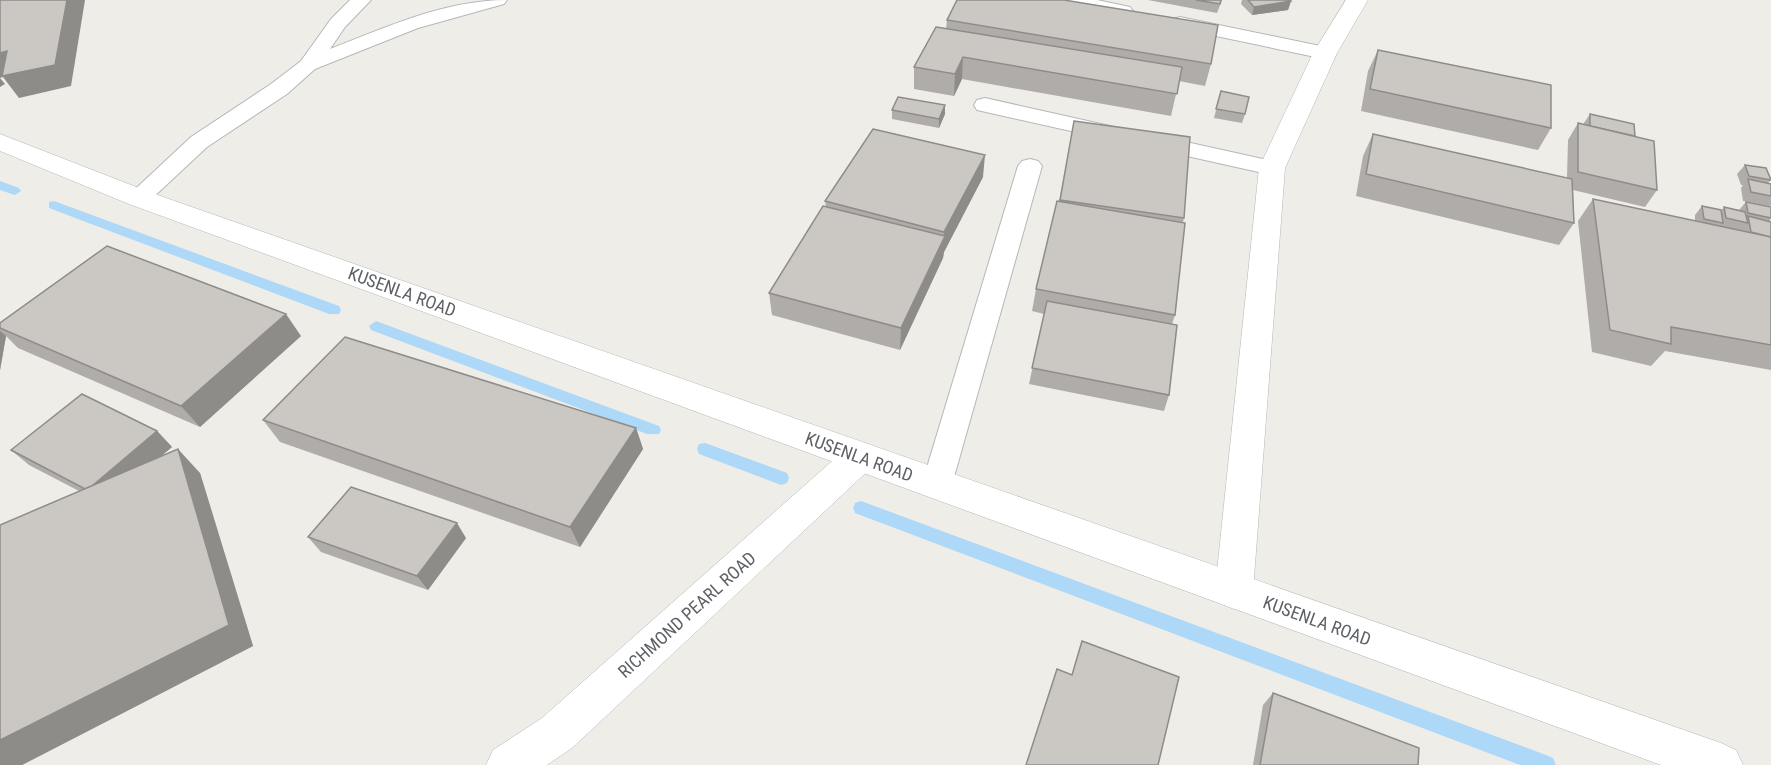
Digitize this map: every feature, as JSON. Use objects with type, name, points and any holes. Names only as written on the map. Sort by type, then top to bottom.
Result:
[{"type":"main road","points":[[1234,591],[1272,168],[1324,52],[1357,0]]},
{"type":"main road","name":"KUSENLA ROAD","points":[[0,142],[139,198],[1721,765]]},
{"type":"main road","name":"RICHMOND PEARL ROAD","points":[[508,765],[557,733],[860,457]]},
{"type":"lane","points":[[139,198],[199,142],[279,89],[308,65],[338,22],[361,0]]},
{"type":"lane","points":[[308,65],[411,24],[497,0]]},
{"type":"lane","points":[[1070,0],[1139,14]]},
{"type":"lane","points":[[1162,19],[1324,52]]},
{"type":"lane","points":[[985,105],[1272,168]]},
{"type":"lane","points":[[937,484],[1030,166]]},
{"type":"building","points":[[0,0],[67,0],[55,65],[2,76],[7,51],[0,53]]},
{"type":"building","points":[[957,0],[1064,0],[1218,25],[1211,64],[947,20]]},
{"type":"building","points":[[1196,0],[1221,0],[1220,4]]},
{"type":"building","points":[[1248,0],[1290,0],[1291,1],[1254,7]]},
{"type":"building","points":[[936,27],[1182,67],[1177,94],[963,57],[955,74],[914,67]]},
{"type":"building","points":[[1378,50],[1551,85],[1551,128],[1370,89]]},
{"type":"building","points":[[1221,91],[1249,97],[1245,114],[1216,109]]},
{"type":"building","points":[[898,97],[945,105],[939,119],[892,110]]},
{"type":"building","points":[[1590,114],[1634,124],[1635,136],[1590,126]]},
{"type":"building","points":[[1074,121],[1190,137],[1184,218],[1060,200]]},
{"type":"building","points":[[1578,123],[1654,141],[1657,190],[1578,172]]},
{"type":"building","points":[[873,129],[985,155],[944,232],[825,201]]},
{"type":"building","points":[[1373,134],[1572,179],[1574,223],[1366,174]]},
{"type":"building","points":[[1745,165],[1766,168],[1771,180],[1749,176]]},
{"type":"building","points":[[1748,179],[1771,184],[1771,196],[1751,192]]},
{"type":"building","points":[[1593,199],[1771,237],[1771,345],[1671,327],[1671,344],[1610,330]]},
{"type":"building","points":[[1057,201],[1185,223],[1175,315],[1036,289]]},
{"type":"building","points":[[1746,202],[1771,207],[1771,218],[1748,213]]},
{"type":"building","points":[[823,206],[945,236],[901,328],[769,293]]},
{"type":"building","points":[[1702,206],[1721,210],[1723,223],[1704,219]]},
{"type":"building","points":[[1724,207],[1745,212],[1748,223],[1726,218]]},
{"type":"building","points":[[1748,216],[1771,222],[1771,237],[1751,232]]},
{"type":"building","points":[[107,246],[286,314],[181,406],[0,328],[0,323]]},
{"type":"building","points":[[1047,301],[1177,325],[1169,395],[1032,368]]},
{"type":"building","points":[[345,337],[636,428],[570,527],[263,420]]},
{"type":"building","points":[[82,394],[157,431],[92,486],[85,489],[11,450]]},
{"type":"building","points":[[178,449],[229,625],[0,740],[0,525]]},
{"type":"building","points":[[351,487],[457,523],[417,576],[308,537]]},
{"type":"building","points":[[1082,641],[1179,677],[1158,765],[1026,765],[1057,669],[1072,675]]},
{"type":"building","points":[[1273,693],[1419,748],[1418,765],[1260,765]]},
{"type":"waterway","points":[[0,185],[15,191]]},
{"type":"waterway","points":[[54,205],[334,310]]},
{"type":"waterway","points":[[376,326],[653,430]]},
{"type":"waterway","points":[[705,449],[781,478]]},
{"type":"waterway","points":[[861,508],[1546,765]]}]
